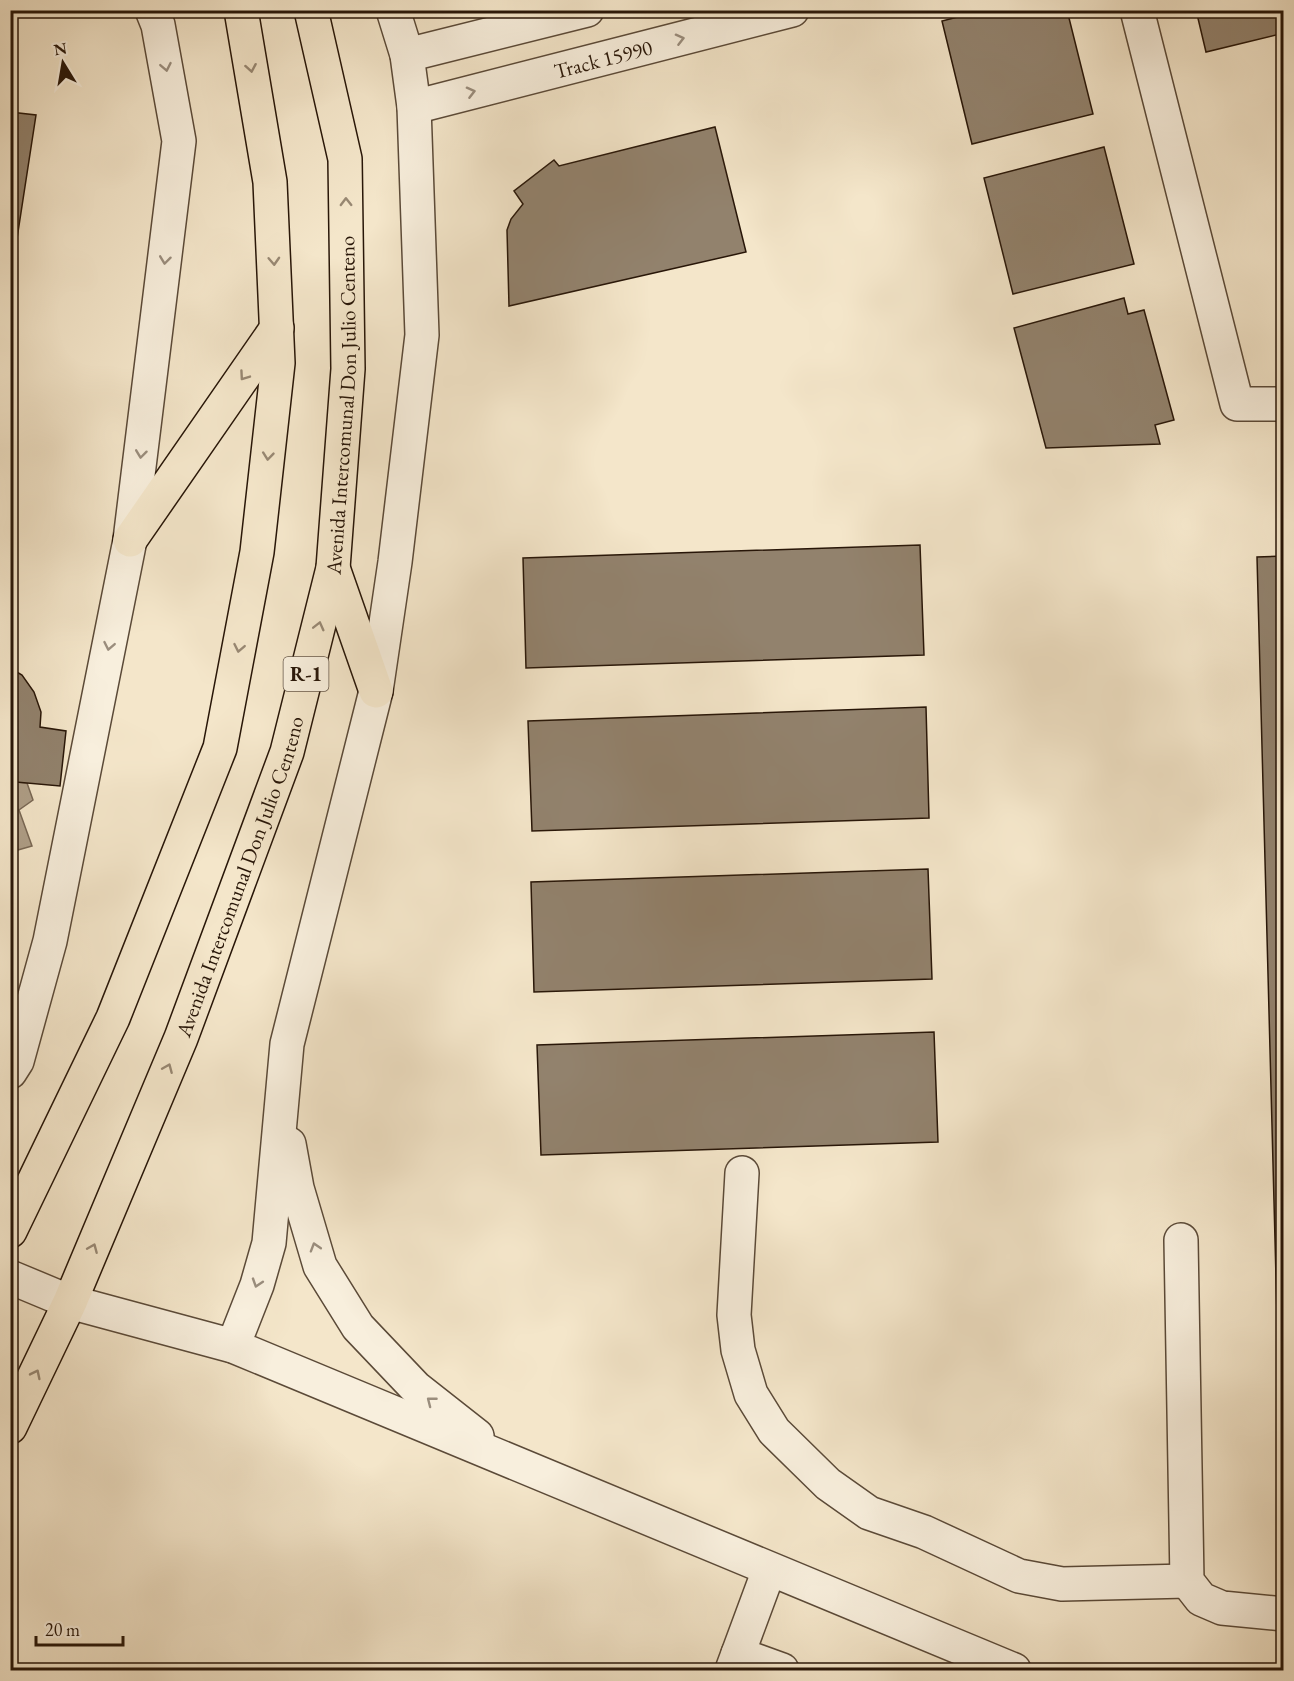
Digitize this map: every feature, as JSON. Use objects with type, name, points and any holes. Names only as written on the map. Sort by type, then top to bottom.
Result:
[{"type":"main road","points":[[10,1231],[113,1018],[220,748],[257,552],[278,363],[270,182],[241,10]]},
{"type":"main road","name":"Avenida Intercomunal Don Julio Centeno","points":[[10,1427],[70,1302],[181,1038],[287,752],[333,568],[348,369],[345,159],[311,10]]},
{"type":"main road","points":[[130,540],[277,328]]},
{"type":"main road","points":[[333,568],[376,691]]},
{"type":"street","points":[[10,1072],[17,1061],[50,942],[130,540],[180,141],[158,26],[152,10]]},
{"type":"street","points":[[233,1346],[257,1285],[269,1243],[287,1044],[376,691],[395,562],[422,335],[414,107],[407,55],[393,10]]},
{"type":"street","points":[[407,55],[587,10]]},
{"type":"street","name":"Track 15990","points":[[414,107],[792,10]]},
{"type":"street","points":[[1137,10],[1237,404],[1284,404]]},
{"type":"street","points":[[281,1100],[297,1188],[320,1266],[358,1327],[416,1389],[511,1462]]},
{"type":"street","points":[[742,1173],[734,1316],[738,1350],[751,1395],[774,1431],[828,1484],[868,1513],[924,1532],[1019,1576],[1062,1584],[1187,1581]]},
{"type":"street","points":[[1181,1240],[1187,1581],[1201,1599],[1222,1608],[1284,1614]]},
{"type":"street","points":[[10,1277],[70,1302],[233,1346],[1014,1671]]},
{"type":"street","points":[[769,1569],[735,1662],[782,1671]]},
{"type":"shaded area","points":[[16,782],[27,783],[33,800],[19,810],[32,846],[11,852],[11,788]]},
{"type":"building","points":[[985,10],[1067,10],[1093,114],[972,144],[942,21]]},
{"type":"building","points":[[1196,10],[1284,10],[1284,33],[1206,52]]},
{"type":"building","points":[[10,112],[36,115],[10,284]]},
{"type":"building","points":[[715,127],[746,252],[509,306],[507,230],[511,219],[523,204],[514,191],[554,160],[559,166]]},
{"type":"building","points":[[1104,147],[1134,264],[1013,294],[984,178]]},
{"type":"building","points":[[1124,298],[1128,314],[1144,310],[1174,420],[1155,425],[1160,444],[1046,448],[1014,328]]},
{"type":"building","points":[[920,545],[924,655],[526,668],[523,558]]},
{"type":"building","points":[[1284,556],[1284,1543],[1283,1543],[1257,557]]},
{"type":"building","points":[[10,668],[22,675],[34,692],[41,712],[40,727],[66,731],[60,786],[16,782],[10,788]]},
{"type":"building","points":[[926,707],[929,818],[532,831],[528,721]]},
{"type":"building","points":[[928,869],[932,979],[534,992],[531,882]]},
{"type":"building","points":[[934,1032],[938,1142],[541,1155],[537,1045]]}]
